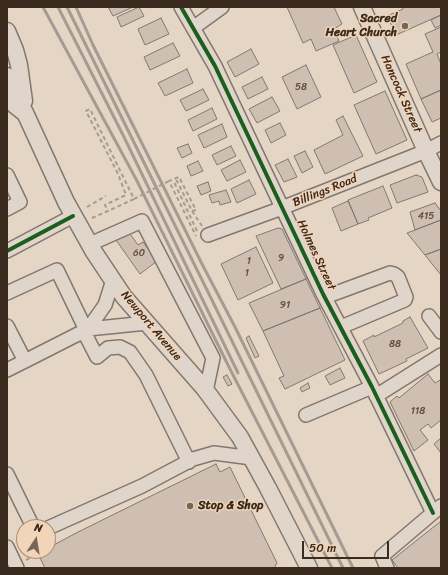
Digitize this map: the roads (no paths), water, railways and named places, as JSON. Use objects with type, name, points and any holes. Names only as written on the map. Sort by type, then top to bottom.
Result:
[{"type":"main road","name":"Hancock Street","points":[[362,7],[441,182]]},
{"type":"main road","points":[[7,30],[19,65],[27,116]]},
{"type":"main road","name":"Newport Avenue","points":[[7,76],[53,174],[90,244],[124,296],[206,391],[240,437],[268,488],[308,568]]},
{"type":"street","name":"Holmes Street","points":[[180,7],[215,66],[325,297],[437,510]]},
{"type":"street","points":[[193,28],[222,7]]},
{"type":"street","points":[[7,101],[27,116]]},
{"type":"street","name":"Billings Road","points":[[208,235],[282,208],[426,151],[441,143]]},
{"type":"street","points":[[7,175],[20,202],[7,209]]},
{"type":"street","points":[[7,250],[74,216]]},
{"type":"street","points":[[90,244],[142,220],[213,358],[206,391]]},
{"type":"street","points":[[7,293],[57,270],[86,330],[97,357],[108,348],[120,347],[130,352],[146,375],[191,461]]},
{"type":"street","points":[[325,297],[390,273],[398,277],[406,297],[405,300],[341,327]]},
{"type":"street","points":[[86,330],[105,305],[113,280]]},
{"type":"street","points":[[429,316],[441,332]]},
{"type":"street","points":[[7,370],[86,330],[147,323]]},
{"type":"street","points":[[7,326],[25,361]]},
{"type":"street","points":[[306,415],[374,391],[441,355]]},
{"type":"street","points":[[56,524],[142,486],[191,461],[214,453],[252,458]]},
{"type":"street","points":[[7,474],[29,519]]},
{"type":"street","points":[[385,562],[437,510]]},
{"type":"street","points":[[7,547],[20,565]]},
{"type":"railway","points":[[43,7],[136,179],[230,369],[332,568]]},
{"type":"railway","points":[[58,7],[124,137],[238,373]]},
{"type":"railway","points":[[67,7],[343,568]]},
{"type":"railway","points":[[76,7],[93,45],[235,327],[353,568]]},
{"type":"place","name":"Sacred Heart Church","points":[[405,26]]},
{"type":"place","name":"Stop & Shop","points":[[190,506]]}]
